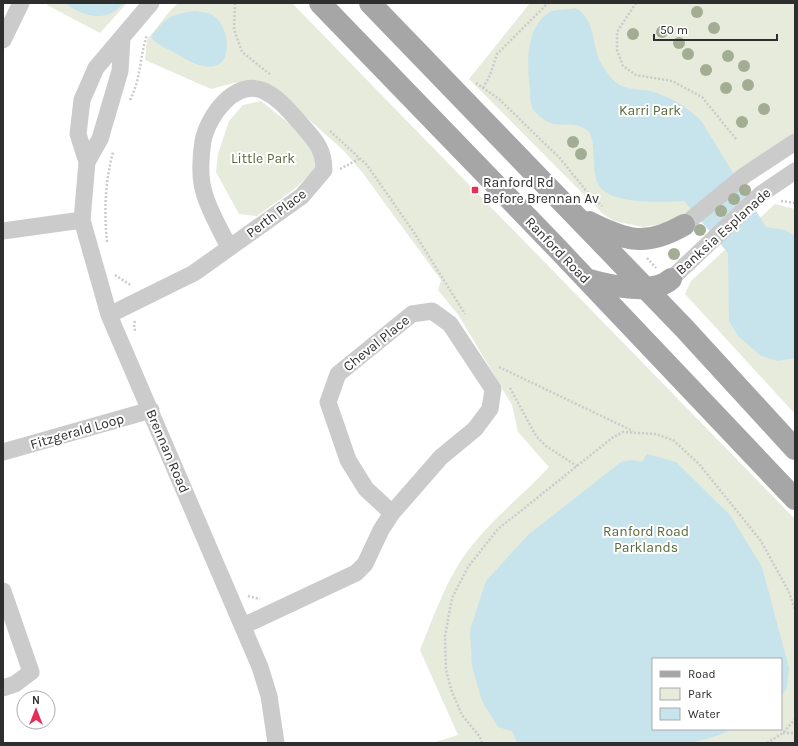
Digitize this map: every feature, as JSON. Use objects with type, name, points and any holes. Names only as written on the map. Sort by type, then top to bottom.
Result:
[{"type":"main road","name":"Ranford Road","points":[[320,3],[586,279],[795,499]]},
{"type":"main road","points":[[370,3],[645,287],[795,449]]},
{"type":"main road","points":[[576,215],[615,235],[644,240],[666,236],[684,225]]},
{"type":"main road","points":[[586,279],[607,286],[629,288],[645,287],[670,280]]},
{"type":"main road","points":[[670,280],[666,291],[668,304],[675,319]]},
{"type":"street","points":[[3,40],[22,3]]},
{"type":"street","name":"Brennan Road","points":[[88,162],[78,134],[82,100],[96,68],[151,3]]},
{"type":"street","name":"Brennan Road","points":[[122,38],[120,71],[100,139],[88,162],[82,220],[109,315],[151,410],[265,681],[269,696],[275,741]]},
{"type":"street","name":"Perth Place","points":[[109,315],[194,273],[302,196],[324,170],[324,156],[316,141],[279,100],[263,91],[249,88],[236,92],[225,100],[211,120],[203,140],[202,183],[206,199],[229,248]]},
{"type":"street","name":"Banksia Esplanade","points":[[684,225],[745,176],[795,142]]},
{"type":"street","points":[[780,153],[794,172]]},
{"type":"street","name":"Banksia Esplanade","points":[[670,280],[703,247],[761,194],[794,172]]},
{"type":"street","points":[[3,231],[82,220]]},
{"type":"street","name":"Cheval Place","points":[[243,626],[356,573],[365,564],[381,530],[392,513],[441,458],[475,429],[490,409],[492,389],[450,324],[432,311],[412,314],[338,374],[328,402],[348,460],[366,489],[392,513]]},
{"type":"street","name":"Fitzgerald Loop","points":[[3,452],[151,410]]},
{"type":"street","points":[[3,591],[31,672],[15,684],[3,688]]},
{"type":"path","points":[[235,3],[234,28],[242,52],[277,81]]},
{"type":"path","points":[[483,88],[490,75],[497,54],[548,3]]},
{"type":"path","points":[[636,3],[616,32],[616,50],[622,66],[636,75],[672,81],[702,97],[736,139]]},
{"type":"path","points":[[127,107],[139,78],[143,45],[149,29]]},
{"type":"path","points":[[472,80],[499,99],[558,156],[588,193],[606,209]]},
{"type":"path","points":[[328,129],[367,165],[415,234],[469,320]]},
{"type":"path","points":[[108,250],[104,218],[108,172],[113,150]]},
{"type":"path","points":[[112,270],[121,280],[131,284],[144,310],[137,316],[134,324],[137,337]]},
{"type":"path","points":[[502,374],[498,367],[636,432]]},
{"type":"path","points":[[506,381],[536,436],[546,446],[577,466]]},
{"type":"path","points":[[482,743],[480,737],[462,715],[452,692],[446,670],[445,636],[452,598],[468,567],[498,529],[612,438],[624,432],[655,434],[673,440],[699,464],[761,541],[789,592],[795,610]]},
{"type":"path","points":[[244,593],[262,600],[270,614]]},
{"type":"path","points":[[766,743],[783,733],[795,719]]},
{"type":"path","points":[[783,733],[795,733]]},
{"type":"green space","points":[[48,3],[127,3],[100,33],[47,5]]},
{"type":"green space","name":"Ranford Road Parklands","points":[[178,3],[292,3],[795,519],[795,743],[432,743],[458,735],[420,650],[436,610],[454,571],[470,548],[488,527],[549,467],[518,432],[512,405],[459,316],[438,290],[441,280],[362,172],[344,151],[276,90],[257,81],[234,83],[211,89],[145,60],[147,40]]},
{"type":"green space","name":"Karri Park","points":[[530,3],[795,3],[795,140],[709,201],[669,223],[643,227],[614,221],[603,214],[469,79]]},
{"type":"green space","name":"Little Park","points":[[261,101],[308,139],[320,163],[297,187],[257,216],[239,214],[216,172],[218,154],[229,121],[243,105]]},
{"type":"green space","points":[[775,204],[795,209],[795,414],[685,294],[691,281]]},
{"type":"water","points":[[65,3],[123,3],[117,10],[110,14],[95,16],[72,8]]},
{"type":"water","points":[[576,8],[586,18],[592,30],[599,60],[610,77],[618,85],[627,88],[650,91],[665,96],[679,103],[691,112],[702,122],[766,227],[785,230],[795,236],[795,358],[778,361],[761,356],[738,336],[729,321],[728,253],[684,201],[654,202],[631,200],[611,195],[604,191],[599,185],[596,177],[592,141],[588,131],[576,125],[558,125],[552,123],[542,118],[534,111],[530,99],[528,58],[532,37],[536,27],[542,19],[552,11]]},
{"type":"water","points":[[195,11],[213,15],[220,22],[226,35],[227,51],[220,63],[214,66],[209,67],[190,61],[159,45],[151,37],[160,25],[169,18]]},
{"type":"water","points":[[647,454],[676,462],[730,515],[762,567],[789,668],[787,688],[782,695],[782,658],[652,658],[652,730],[730,730],[719,735],[692,743],[517,743],[512,731],[498,727],[482,701],[472,666],[470,630],[486,581],[528,535],[621,462],[632,460],[642,462]]},
{"type":"place","name":"Ranford Rd Before Brennan Av","points":[[475,190]]}]
